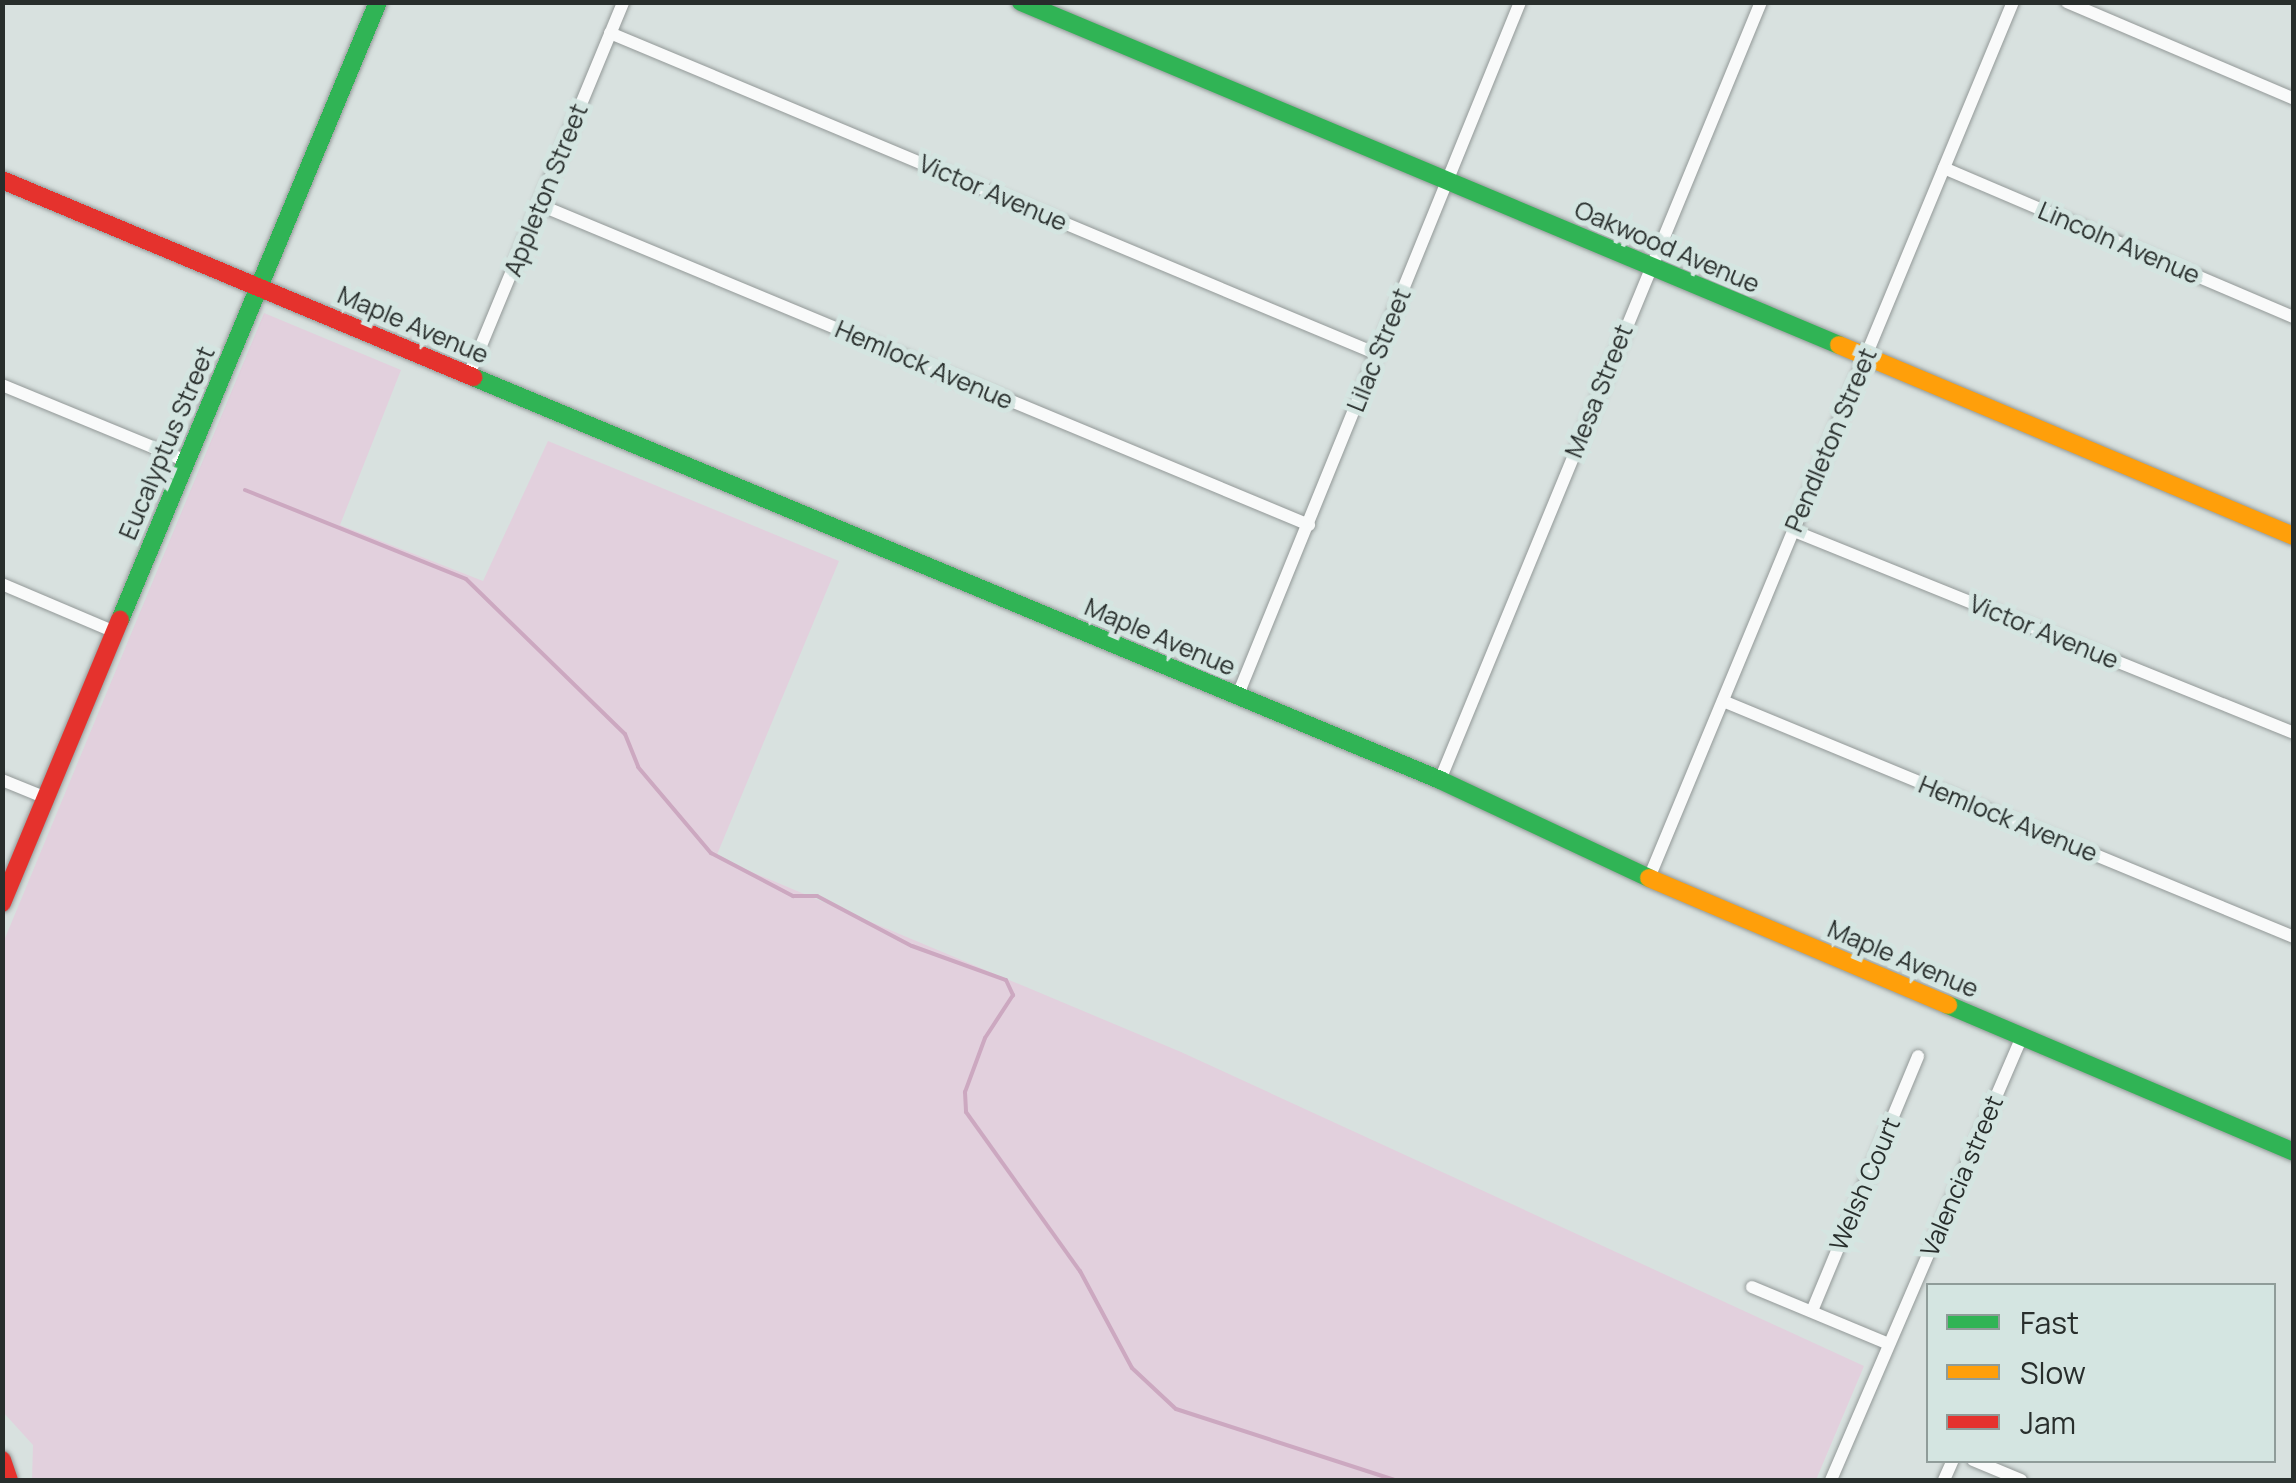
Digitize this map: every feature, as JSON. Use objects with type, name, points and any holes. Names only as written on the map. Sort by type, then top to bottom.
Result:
[{"type":"street","name":"Eucalyptus Street","points":[[2,903],[378,2]]},
{"type":"street","name":"Appleton Street","points":[[468,377],[623,2]]},
{"type":"street","name":"Oakwood Avenue","points":[[1021,2],[1448,180],[1864,360],[2294,536]]},
{"type":"street","name":"Lilac Street","points":[[1237,697],[1520,2]]},
{"type":"street","name":"Mesa Street","points":[[1440,780],[1760,2]]},
{"type":"street","name":"Pendleton Street","points":[[1649,878],[2014,2]]},
{"type":"street","points":[[2067,2],[2294,100]]},
{"type":"street","name":"Victor Avenue","points":[[610,33],[1377,354]]},
{"type":"street","name":"Lincoln Avenue","points":[[1944,168],[2294,318]]},
{"type":"street","name":"Maple Avenue","points":[[2,180],[1440,780],[1649,878],[2294,1152]]},
{"type":"street","name":"Hemlock Avenue","points":[[540,205],[1308,526]]},
{"type":"street","points":[[2,385],[186,462]]},
{"type":"street","name":"Victor Avenue","points":[[1794,531],[2294,734]]},
{"type":"street","points":[[2,584],[116,632]]},
{"type":"street","name":"Hemlock Avenue","points":[[1722,701],[2294,937]]},
{"type":"street","points":[[2,780],[46,798]]},
{"type":"street","name":"Valencia street","points":[[1831,1480],[2022,1036]]},
{"type":"street","name":"Welsh Court","points":[[1812,1311],[1918,1056]]},
{"type":"street","points":[[1752,1287],[1889,1344]]},
{"type":"street","points":[[2,1460],[8,1480]]},
{"type":"street","points":[[1980,1463],[2021,1480]]},
{"type":"shaded area","points":[[264,313],[401,370],[340,525],[483,581],[548,441],[839,561],[716,857],[1181,1052],[1864,1366],[1816,1480],[32,1480],[33,1445],[3,1412],[3,943]]},
{"type":"waterway","points":[[245,490],[466,579],[625,734],[638,767],[711,853],[793,896],[817,896],[912,946],[1006,980],[1013,995],[985,1038],[965,1092],[966,1112],[1080,1271],[1132,1368],[1176,1409],[1394,1480]]},
{"type":"traffic: fast","points":[[120,620],[378,2]]},
{"type":"traffic: fast","points":[[1021,2],[1839,345]]},
{"type":"traffic: fast","points":[[473,377],[1440,780],[1649,878]]},
{"type":"traffic: fast","points":[[1948,1005],[2294,1152]]},
{"type":"traffic: slow","points":[[1839,345],[2294,536]]},
{"type":"traffic: slow","points":[[1649,878],[1948,1005]]},
{"type":"traffic: jam","points":[[2,180],[473,377]]},
{"type":"traffic: jam","points":[[2,903],[120,620]]},
{"type":"traffic: jam","points":[[2,1460],[9,1480]]}]
